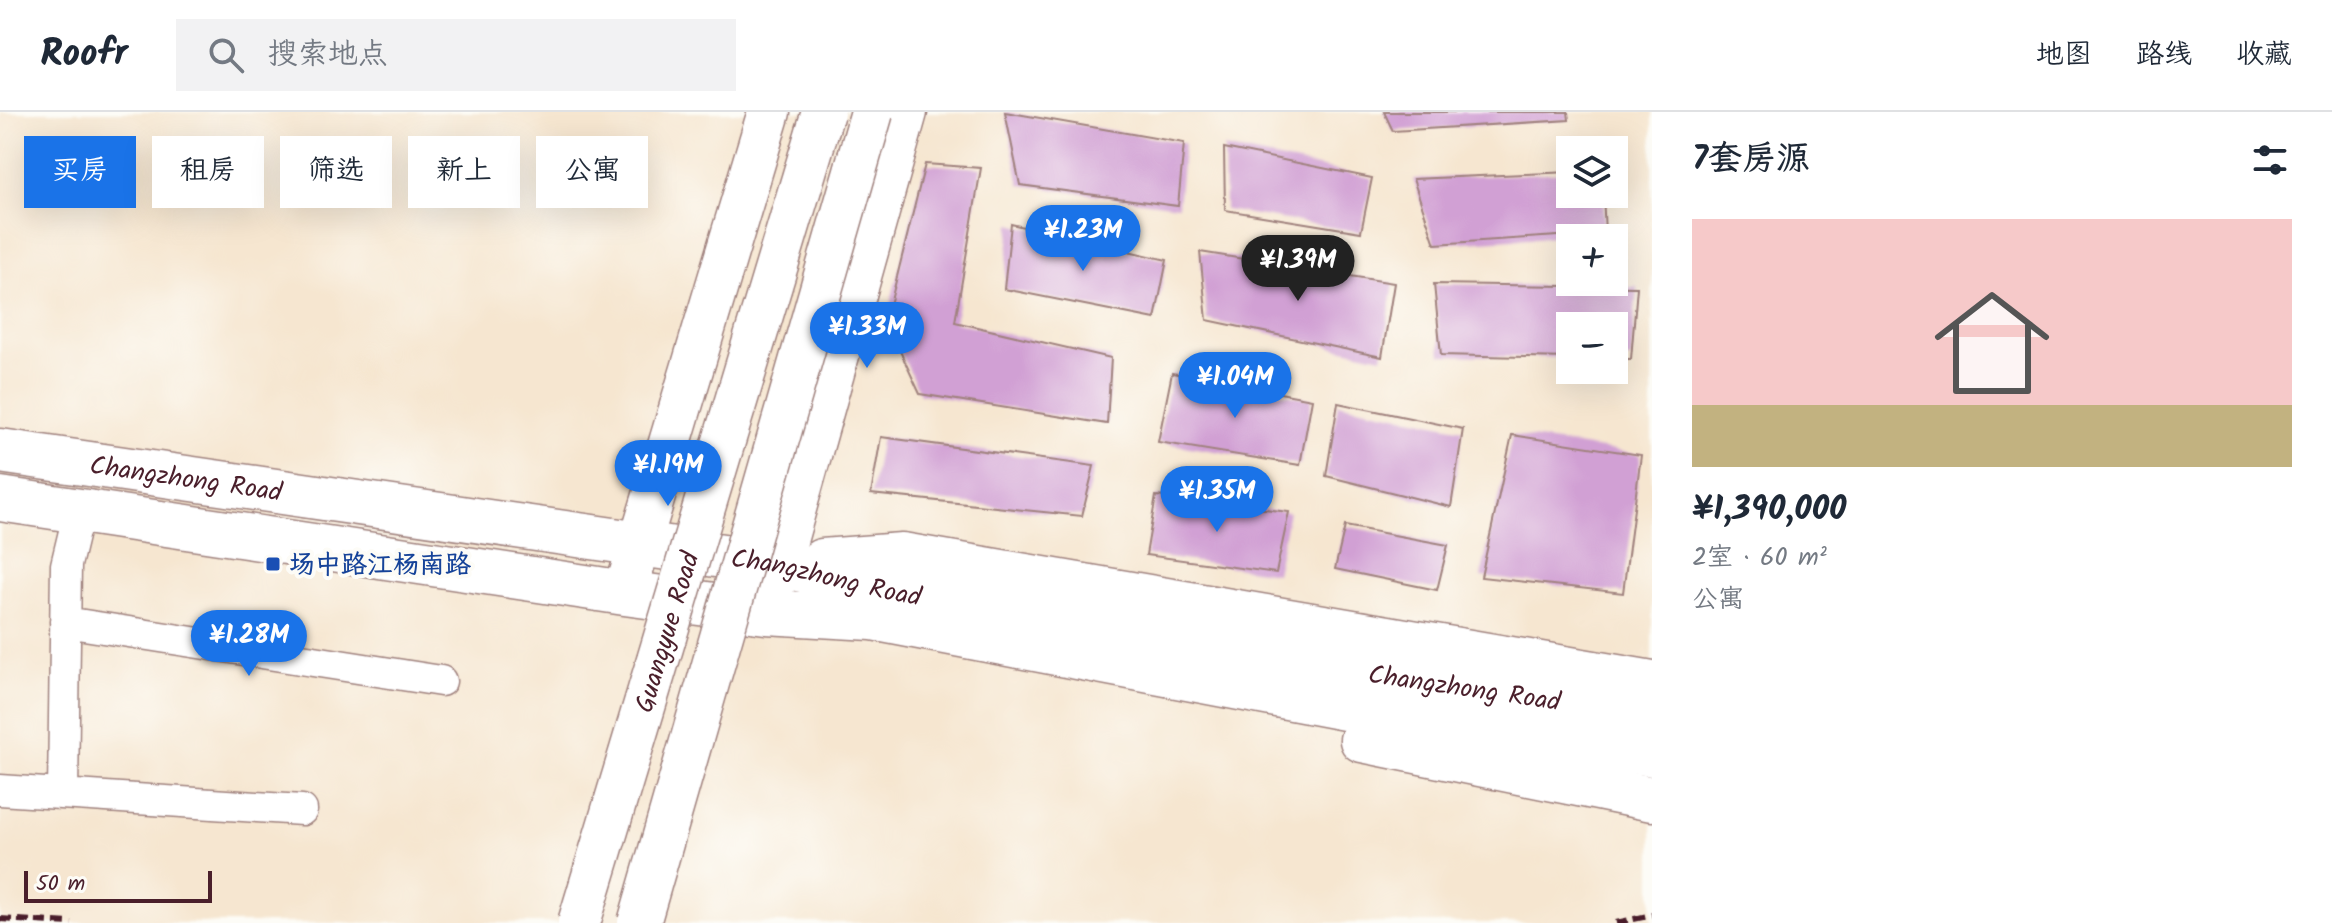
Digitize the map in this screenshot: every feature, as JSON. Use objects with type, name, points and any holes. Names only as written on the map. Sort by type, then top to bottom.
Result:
[{"type":"main road","name":"Guangyue Road","points":[[625,593],[769,112]]},
{"type":"main road","name":"Guangyue Road","points":[[579,923],[823,112]]},
{"type":"main road","name":"Guangyue Road","points":[[639,923],[872,112]]},
{"type":"main road","points":[[766,612],[906,112]]},
{"type":"main road","name":"Changzhong Road","points":[[0,451],[778,564],[889,591],[1230,653],[1400,697],[1652,754]]},
{"type":"main road","name":"Changzhong Road","points":[[0,499],[625,593],[766,612],[872,618],[1400,697],[1652,715]]},
{"type":"main road","points":[[778,564],[902,555],[1652,683]]},
{"type":"main road","name":"Changzhong Road","points":[[766,612],[849,636],[1652,799]]},
{"type":"street","points":[[63,794],[66,565],[79,511]]},
{"type":"street","points":[[65,622],[441,681]]},
{"type":"street","points":[[0,790],[302,810]]},
{"type":"building","points":[[1005,112],[1184,143],[1178,206],[1020,185]]},
{"type":"building","points":[[1384,112],[1568,112],[1569,120],[1393,131]]},
{"type":"building","points":[[1224,148],[1372,178],[1361,232],[1225,210]]},
{"type":"building","points":[[925,164],[981,168],[955,322],[1111,358],[1107,424],[920,394],[886,321]]},
{"type":"building","points":[[1556,173],[1556,208],[1604,208],[1605,224],[1556,224],[1556,236],[1435,244],[1413,179]]},
{"type":"building","points":[[1011,224],[1167,260],[1155,319],[1004,289]]},
{"type":"building","points":[[1200,252],[1394,283],[1382,357],[1207,320]]},
{"type":"building","points":[[1434,284],[1556,286],[1556,296],[1628,296],[1628,287],[1637,287],[1631,359],[1628,359],[1628,312],[1556,312],[1556,358],[1441,355]]},
{"type":"building","points":[[1172,373],[1312,399],[1300,465],[1158,442]]},
{"type":"building","points":[[1338,403],[1463,429],[1451,507],[1326,476]]},
{"type":"building","points":[[1512,435],[1641,455],[1623,593],[1481,577]]},
{"type":"building","points":[[881,437],[1094,466],[1082,516],[871,494]]},
{"type":"building","points":[[1156,496],[1289,512],[1276,573],[1146,555]]},
{"type":"building","points":[[1345,526],[1448,545],[1437,590],[1335,569]]},
{"type":"railway","points":[[1616,923],[1652,915]]},
{"type":"railway","points":[[0,919],[72,923]]},
{"type":"place","name":"场中路江杨南路","points":[[273,564]]}]
